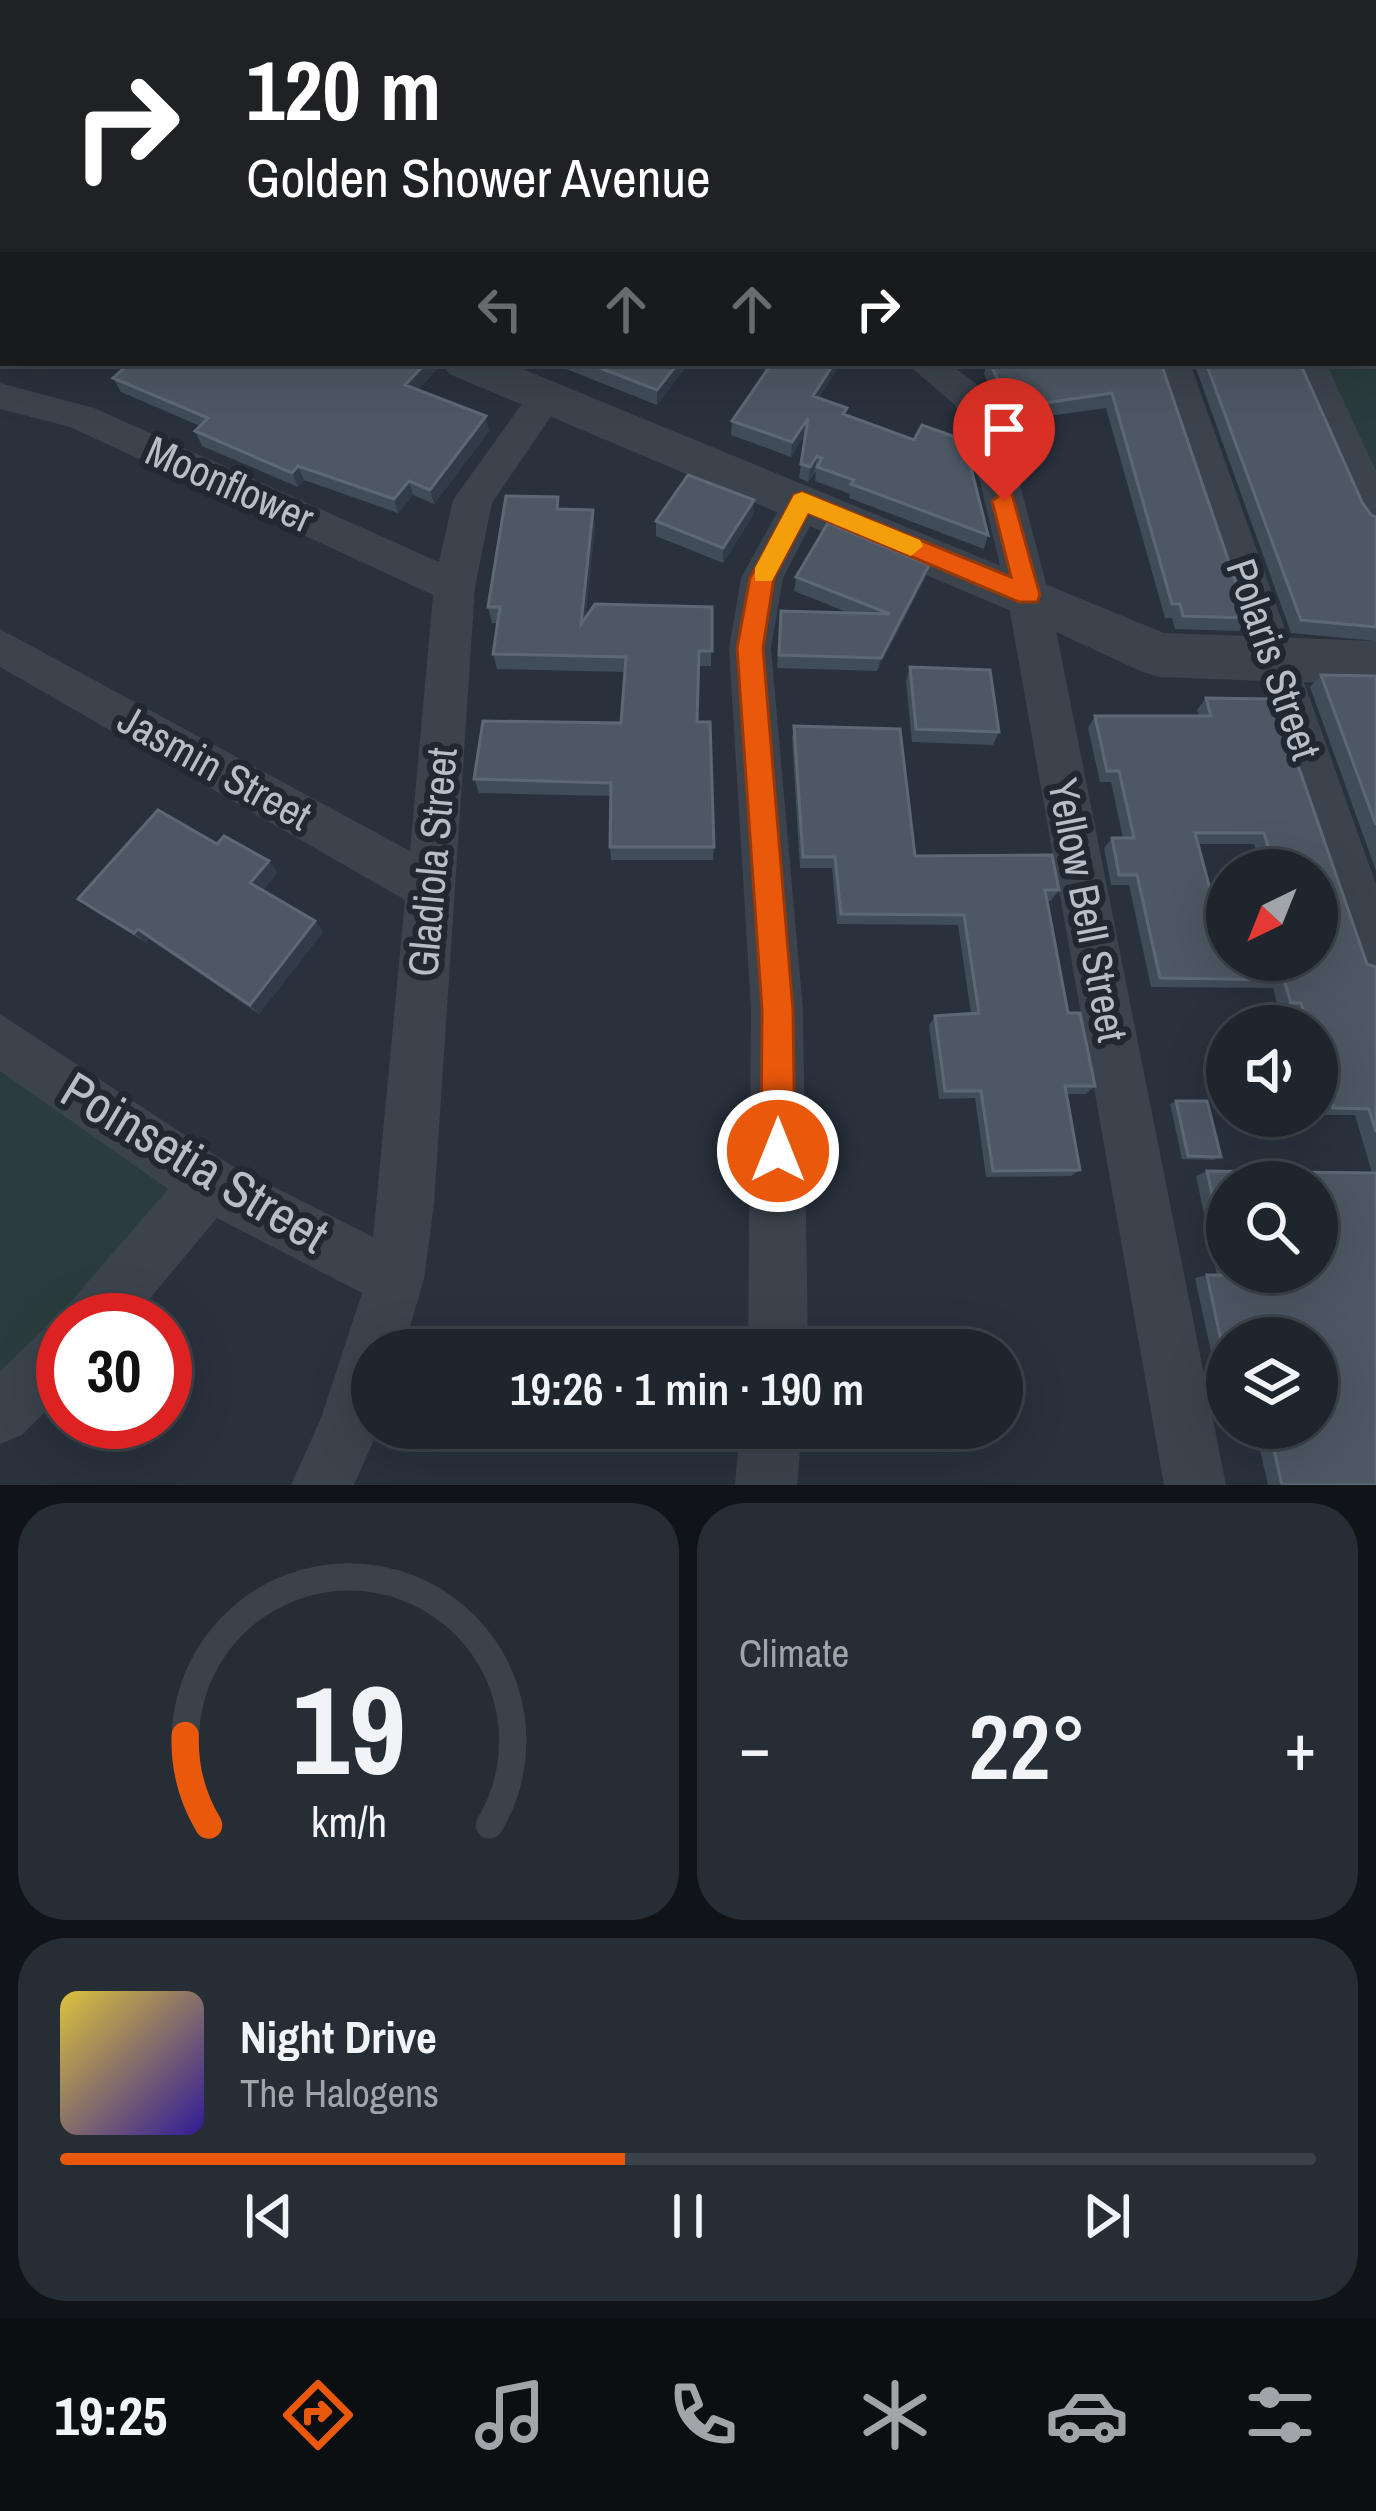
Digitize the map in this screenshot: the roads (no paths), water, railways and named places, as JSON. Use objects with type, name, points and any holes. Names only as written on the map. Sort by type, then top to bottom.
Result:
[{"type":"street","points":[[472,366],[1028,595],[1159,655],[1376,663]]},
{"type":"street","name":"Yellow Bell Street","points":[[929,366],[969,397],[987,431],[1028,595],[1195,1485]]},
{"type":"street","name":"Polaris Street","points":[[1173,366],[1376,954]]},
{"type":"street","points":[[1309,366],[1376,514]]},
{"type":"street","name":"Moonflower","points":[[0,396],[81,417],[454,587]]},
{"type":"street","name":"Gladiola Street","points":[[379,1329],[394,1279],[406,1204],[454,587],[473,500],[547,396]]},
{"type":"street","points":[[778,1329],[777,1010],[750,648],[762,578],[802,501]]},
{"type":"street","name":"Jasmin Street","points":[[0,646],[430,888]]},
{"type":"street","name":"Poinsetia Street","points":[[0,1040],[209,1184],[394,1279]]},
{"type":"street","points":[[117,1293],[209,1184]]},
{"type":"street","points":[[0,1413],[36,1378]]},
{"type":"street","name":"Gladiola Street","points":[[322,1485],[351,1420]]},
{"type":"street","points":[[766,1485],[769,1449]]}]
